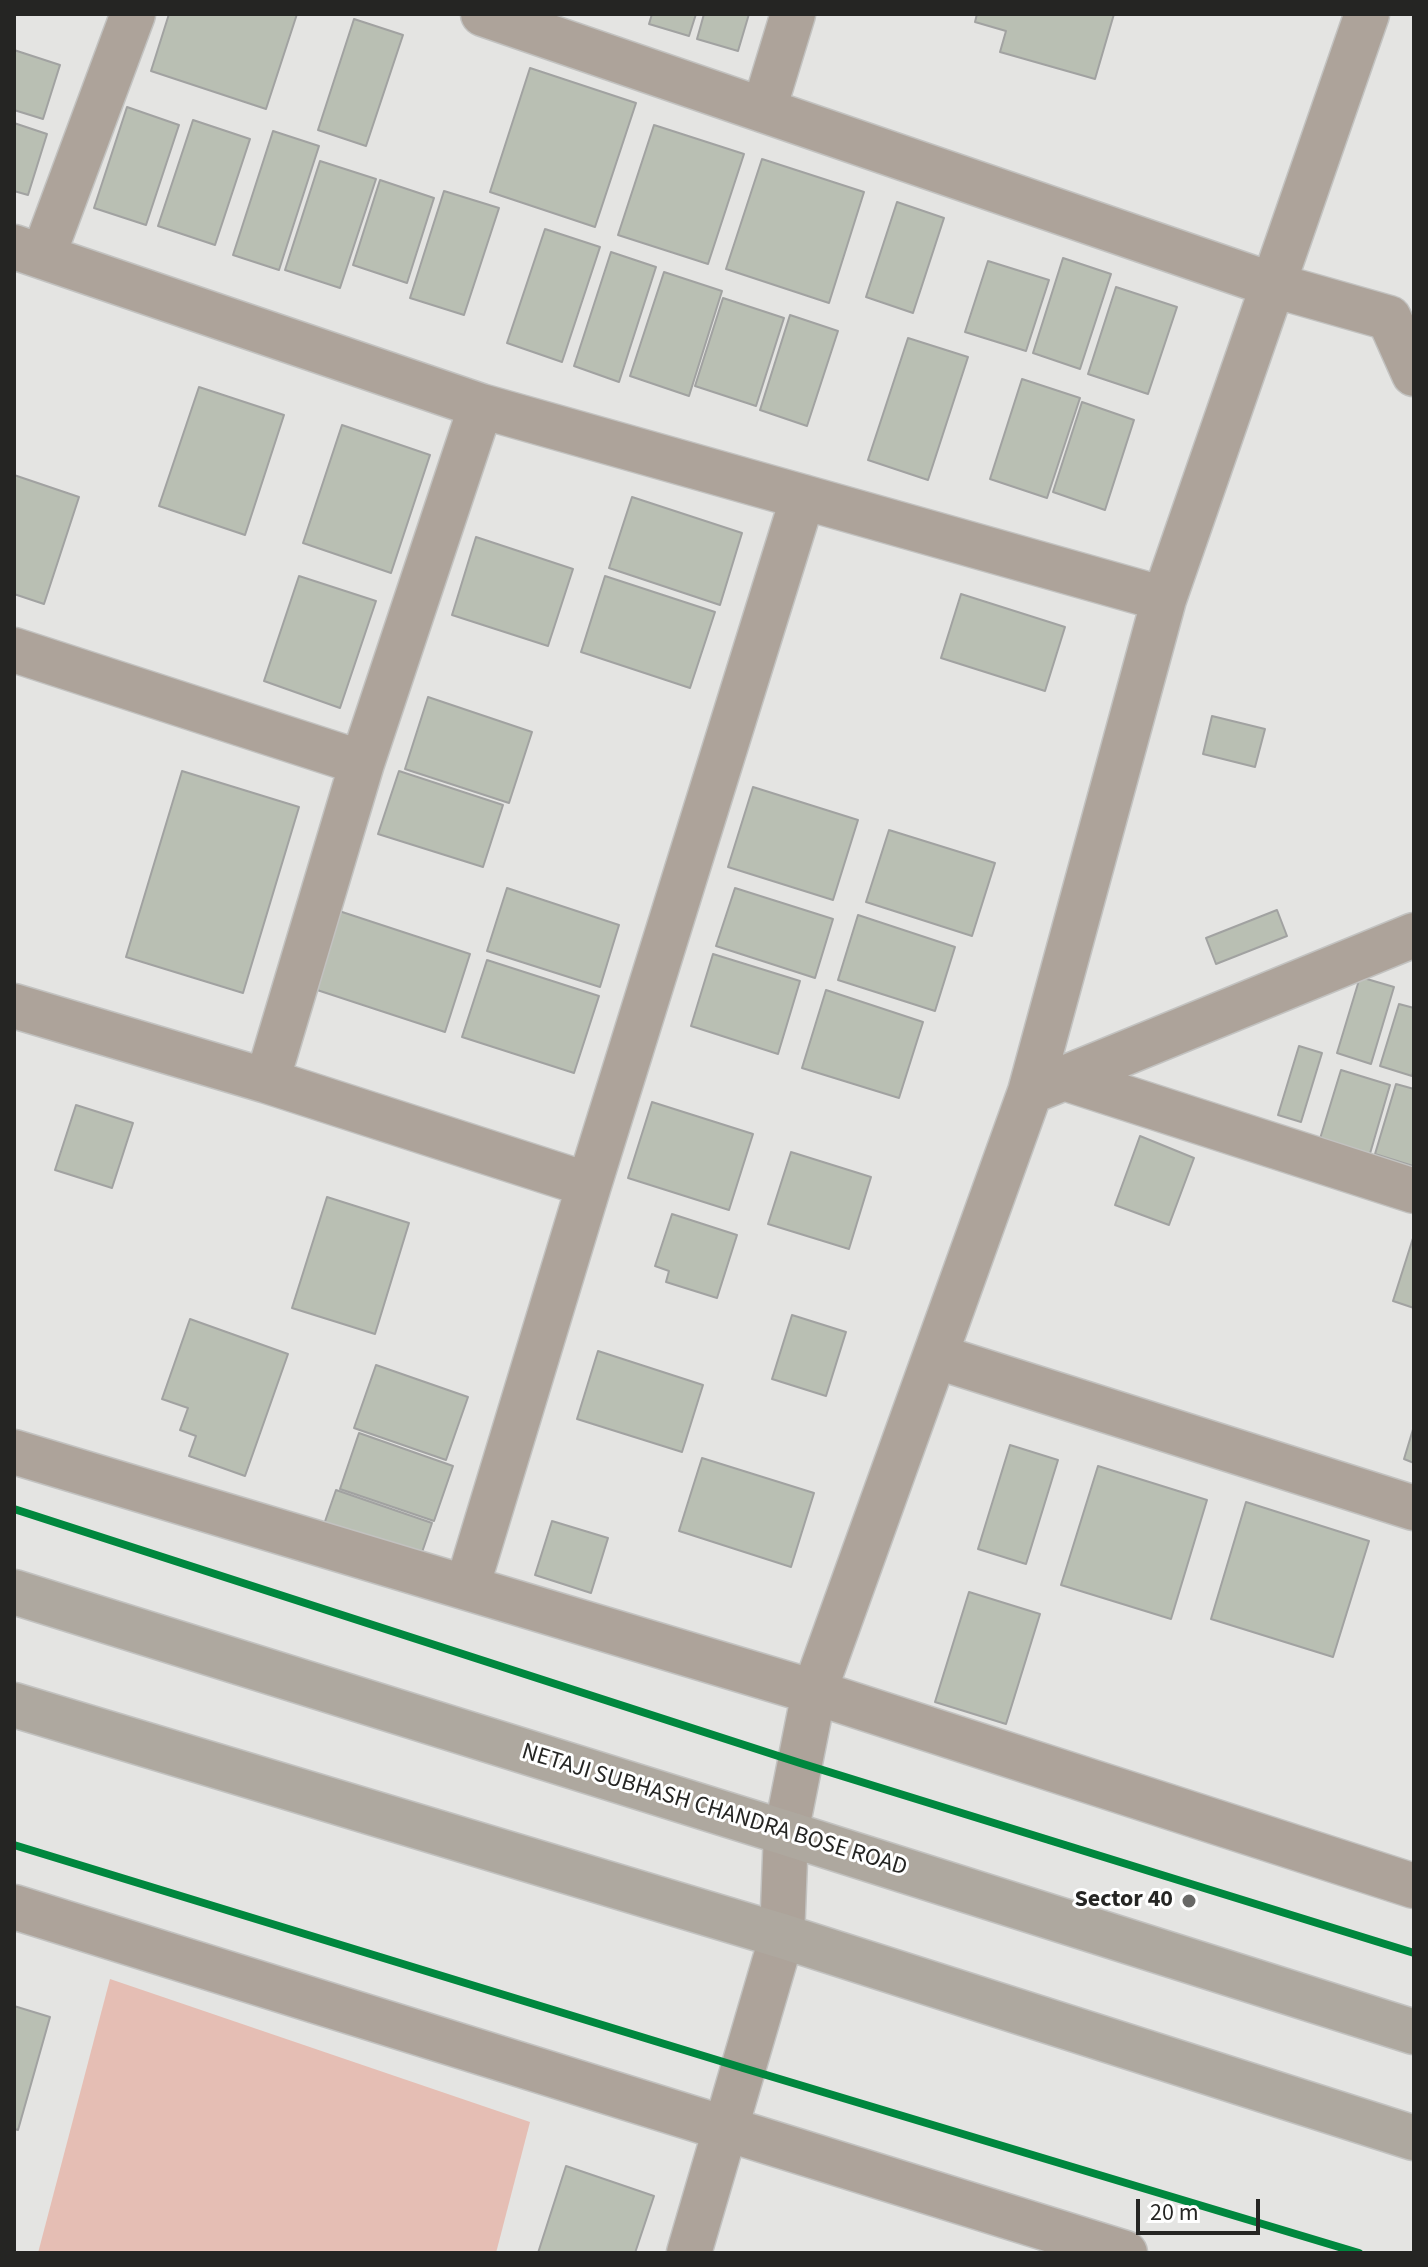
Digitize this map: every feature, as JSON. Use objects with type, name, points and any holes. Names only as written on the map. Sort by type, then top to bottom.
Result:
[{"type":"main road","name":"NETAJI SUBHASH CHANDRA BOSE ROAD","points":[[14,1592],[1414,2032]]},
{"type":"main road","points":[[14,1705],[782,1936],[1414,2138]]},
{"type":"street","points":[[133,14],[28,251],[481,406],[1164,599]]},
{"type":"street","points":[[483,14],[1273,285],[1402,310],[1414,374]]},
{"type":"street","points":[[764,109],[793,14]]},
{"type":"street","points":[[689,2253],[782,1936],[786,1833],[814,1692],[935,1356],[1047,1085],[1164,599],[1367,14]]},
{"type":"street","points":[[267,1081],[362,763],[481,406]]},
{"type":"street","points":[[467,1587],[803,497]]},
{"type":"street","points":[[14,650],[362,763]]},
{"type":"street","points":[[1047,1085],[1404,946]]},
{"type":"street","points":[[14,1006],[267,1081],[589,1185]]},
{"type":"street","points":[[1047,1085],[1414,1191]]},
{"type":"street","points":[[935,1356],[1414,1508]]},
{"type":"street","points":[[14,1452],[814,1692],[1414,1886]]},
{"type":"street","points":[[14,1907],[1125,2253]]},
{"type":"shaded area","points":[[110,1979],[530,2122],[496,2253],[38,2253]]},
{"type":"building","points":[[169,14],[297,14],[266,109],[151,71]]},
{"type":"building","points":[[652,14],[696,14],[689,36],[649,24]]},
{"type":"building","points":[[704,14],[749,14],[738,51],[697,39]]},
{"type":"building","points":[[977,14],[1114,14],[1095,79],[1000,52],[1006,31],[975,22]]},
{"type":"building","points":[[354,19],[403,35],[366,146],[318,130]]},
{"type":"building","points":[[14,50],[60,65],[43,119],[14,110]]},
{"type":"building","points":[[530,68],[636,103],[595,227],[490,192]]},
{"type":"building","points":[[127,107],[179,125],[146,225],[94,208]]},
{"type":"building","points":[[193,120],[250,139],[215,245],[158,226]]},
{"type":"building","points":[[14,123],[47,134],[28,195],[14,191]]},
{"type":"building","points":[[654,125],[744,154],[708,264],[618,235]]},
{"type":"building","points":[[273,131],[319,146],[279,270],[233,255]]},
{"type":"building","points":[[762,159],[864,192],[829,303],[726,269]]},
{"type":"building","points":[[320,161],[376,179],[340,288],[285,270]]},
{"type":"building","points":[[380,180],[434,198],[407,283],[353,265]]},
{"type":"building","points":[[444,191],[499,208],[464,315],[410,298]]},
{"type":"building","points":[[897,202],[944,218],[913,313],[866,297]]},
{"type":"building","points":[[545,229],[600,247],[562,362],[507,343]]},
{"type":"building","points":[[611,252],[656,267],[619,382],[574,366]]},
{"type":"building","points":[[1063,258],[1111,274],[1080,369],[1033,353]]},
{"type":"building","points":[[988,261],[1049,280],[1026,351],[965,332]]},
{"type":"building","points":[[664,272],[722,291],[689,396],[630,376]]},
{"type":"building","points":[[1116,287],[1177,307],[1148,394],[1088,374]]},
{"type":"building","points":[[723,298],[784,318],[756,406],[695,386]]},
{"type":"building","points":[[790,315],[838,331],[807,426],[760,410]]},
{"type":"building","points":[[908,338],[968,357],[928,480],[868,460]]},
{"type":"building","points":[[1022,379],[1080,398],[1047,498],[990,479]]},
{"type":"building","points":[[199,387],[284,415],[245,535],[159,506]]},
{"type":"building","points":[[1082,402],[1134,420],[1105,510],[1053,492]]},
{"type":"building","points":[[342,425],[430,455],[391,573],[303,543]]},
{"type":"building","points":[[14,475],[79,497],[44,604],[14,594]]},
{"type":"building","points":[[632,497],[742,533],[720,605],[609,568]]},
{"type":"building","points":[[476,537],[573,569],[548,646],[452,615]]},
{"type":"building","points":[[299,576],[376,601],[340,708],[264,681]]},
{"type":"building","points":[[605,576],[715,612],[690,688],[581,652]]},
{"type":"building","points":[[961,594],[1065,627],[1045,691],[941,658]]},
{"type":"building","points":[[428,697],[532,732],[509,803],[405,769]]},
{"type":"building","points":[[1212,716],[1265,729],[1255,767],[1203,754]]},
{"type":"building","points":[[182,771],[299,807],[243,993],[126,957]]},
{"type":"building","points":[[399,771],[503,805],[483,867],[378,834]]},
{"type":"building","points":[[753,787],[858,820],[833,900],[728,867]]},
{"type":"building","points":[[889,830],[995,863],[972,936],[866,902]]},
{"type":"building","points":[[507,888],[619,925],[600,987],[487,951]]},
{"type":"building","points":[[735,888],[833,919],[815,978],[716,946]]},
{"type":"building","points":[[336,910],[470,954],[445,1032],[311,988]]},
{"type":"building","points":[[1277,910],[1287,936],[1216,964],[1206,938]]},
{"type":"building","points":[[858,915],[955,947],[935,1011],[838,980]]},
{"type":"building","points":[[713,954],[800,981],[778,1054],[691,1026]]},
{"type":"building","points":[[487,960],[599,996],[574,1073],[462,1037]]},
{"type":"building","points":[[1360,977],[1394,987],[1371,1064],[1337,1053]]},
{"type":"building","points":[[826,990],[923,1022],[899,1098],[802,1068]]},
{"type":"building","points":[[1399,1004],[1414,1008],[1412,1076],[1380,1066]]},
{"type":"building","points":[[1299,1046],[1322,1053],[1301,1122],[1278,1115]]},
{"type":"building","points":[[1341,1070],[1390,1085],[1369,1157],[1319,1142]]},
{"type":"building","points":[[1396,1084],[1414,1089],[1413,1166],[1375,1154]]},
{"type":"building","points":[[652,1102],[753,1134],[729,1210],[628,1178]]},
{"type":"building","points":[[76,1105],[133,1123],[112,1188],[55,1170]]},
{"type":"building","points":[[1140,1136],[1194,1158],[1169,1225],[1115,1205]]},
{"type":"building","points":[[791,1152],[871,1177],[849,1249],[768,1224]]},
{"type":"building","points":[[327,1197],[409,1223],[375,1334],[292,1308]]},
{"type":"building","points":[[672,1214],[737,1235],[717,1298],[666,1282],[669,1271],[655,1266]]},
{"type":"building","points":[[1414,1235],[1414,1308],[1393,1301]]},
{"type":"building","points":[[792,1315],[846,1332],[826,1396],[772,1379]]},
{"type":"building","points":[[190,1319],[288,1354],[245,1476],[189,1456],[196,1436],[180,1430],[188,1408],[162,1399]]},
{"type":"building","points":[[598,1351],[703,1385],[682,1452],[577,1419]]},
{"type":"building","points":[[376,1365],[468,1397],[446,1460],[354,1428]]},
{"type":"building","points":[[1414,1426],[1414,1463],[1404,1459]]},
{"type":"building","points":[[359,1433],[453,1466],[434,1521],[340,1489]]},
{"type":"building","points":[[1010,1445],[1058,1460],[1026,1564],[978,1549]]},
{"type":"building","points":[[702,1458],[814,1493],[791,1567],[679,1531]]},
{"type":"building","points":[[1098,1466],[1207,1500],[1171,1619],[1061,1585]]},
{"type":"building","points":[[336,1490],[432,1523],[417,1567],[321,1533]]},
{"type":"building","points":[[1246,1502],[1369,1541],[1333,1657],[1211,1619]]},
{"type":"building","points":[[552,1521],[608,1538],[591,1593],[535,1575]]},
{"type":"building","points":[[969,1592],[1040,1614],[1006,1724],[935,1702]]},
{"type":"building","points":[[14,2006],[50,2017],[18,2130],[14,2129]]},
{"type":"building","points":[[566,2166],[654,2196],[635,2253],[538,2253]]},
{"type":"cycle path","points":[[14,1509],[800,1763],[1414,1953]]},
{"type":"cycle path","points":[[14,1845],[1359,2253]]},
{"type":"place","name":"Sector 40","points":[[1189,1901]]}]
